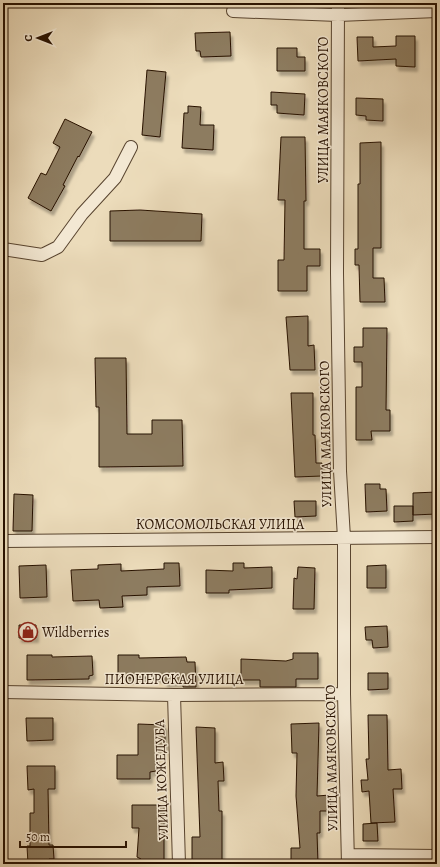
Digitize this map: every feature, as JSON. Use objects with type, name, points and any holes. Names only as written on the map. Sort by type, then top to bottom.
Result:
[{"type":"street","points":[[233,11],[338,9],[437,11]]},
{"type":"street","name":"УЛИЦА МАЯКОВСКОГО","points":[[338,9],[337,273],[340,471],[344,538],[344,694],[348,859]]},
{"type":"street","points":[[3,249],[42,255],[58,247],[82,214],[116,178],[131,147]]},
{"type":"street","name":"КОМСОМОЛЬСКАЯ УЛИЦА","points":[[3,541],[437,537]]},
{"type":"street","name":"ПИОНЕРСКАЯ УЛИЦА","points":[[3,692],[174,695],[344,694]]},
{"type":"street","name":"УЛИЦА КОЖЕДУБА","points":[[174,695],[179,864]]},
{"type":"street","points":[[348,859],[437,856]]},
{"type":"building","points":[[230,32],[231,56],[201,57],[200,51],[196,51],[195,33]]},
{"type":"building","points":[[396,36],[415,36],[415,67],[396,66],[396,59],[358,61],[357,37],[373,37],[373,47],[396,46]]},
{"type":"building","points":[[277,48],[297,48],[297,57],[305,57],[305,71],[277,71]]},
{"type":"building","points":[[147,70],[166,72],[160,137],[142,135]]},
{"type":"building","points":[[271,92],[305,94],[304,115],[277,113],[277,105],[271,105]]},
{"type":"building","points":[[356,98],[383,99],[383,121],[366,120],[366,116],[356,115]]},
{"type":"building","points":[[188,106],[201,107],[200,125],[214,125],[213,150],[182,148],[184,113],[188,113]]},
{"type":"building","points":[[65,119],[92,132],[79,157],[78,156],[63,185],[65,186],[51,211],[28,198],[41,173],[46,175],[60,147],[53,143]]},
{"type":"building","points":[[281,137],[305,137],[306,201],[304,201],[304,249],[320,249],[320,266],[307,266],[307,291],[278,291],[278,260],[284,260],[285,200],[278,200]]},
{"type":"building","points":[[381,142],[381,248],[373,248],[373,278],[384,278],[385,302],[360,302],[359,265],[355,265],[355,249],[358,249],[358,184],[360,184],[360,143]]},
{"type":"building","points":[[140,210],[202,214],[201,241],[110,241],[110,211]]},
{"type":"building","points":[[308,316],[308,346],[314,345],[315,370],[290,370],[286,317]]},
{"type":"building","points":[[363,328],[387,328],[386,410],[390,410],[390,431],[371,431],[372,440],[356,440],[356,387],[362,387],[362,362],[354,362],[354,347],[363,347]]},
{"type":"building","points":[[95,358],[126,358],[127,434],[152,434],[152,420],[182,420],[183,466],[99,467],[99,407],[96,407]]},
{"type":"building","points":[[291,393],[313,393],[313,435],[315,435],[316,463],[322,463],[322,476],[295,477]]},
{"type":"building","points":[[365,484],[380,484],[380,489],[386,489],[387,511],[366,512]]},
{"type":"building","points":[[437,492],[437,514],[413,515],[413,493]]},
{"type":"building","points":[[14,494],[33,495],[32,531],[13,531]]},
{"type":"building","points":[[294,501],[316,501],[316,516],[295,517]]},
{"type":"building","points":[[394,506],[413,506],[413,521],[394,522]]},
{"type":"building","points":[[164,563],[179,563],[180,586],[147,587],[147,595],[122,596],[123,607],[100,608],[99,600],[73,601],[71,570],[98,569],[98,565],[121,564],[121,571],[164,569]]},
{"type":"building","points":[[233,563],[244,563],[244,568],[272,567],[272,588],[229,590],[229,593],[206,593],[206,570],[233,571]]},
{"type":"building","points":[[46,565],[47,597],[20,598],[19,566]]},
{"type":"building","points":[[386,565],[386,588],[367,588],[367,566]]},
{"type":"building","points":[[298,567],[315,568],[314,609],[293,609],[294,578],[297,579]]},
{"type":"building","points":[[19,625],[36,625],[36,638],[19,638]]},
{"type":"building","points":[[387,626],[388,647],[373,648],[372,640],[366,640],[365,627]]},
{"type":"building","points":[[293,653],[318,653],[318,679],[296,679],[296,687],[260,687],[260,680],[241,680],[241,659],[286,661],[293,659]]},
{"type":"building","points":[[27,655],[52,655],[52,657],[92,656],[93,675],[89,676],[89,679],[27,680]]},
{"type":"building","points":[[118,655],[139,655],[139,658],[186,657],[187,662],[195,662],[196,687],[183,687],[183,682],[165,683],[164,678],[118,678]]},
{"type":"building","points":[[368,673],[388,673],[388,689],[368,690]]},
{"type":"building","points":[[368,715],[387,715],[388,770],[401,769],[402,789],[393,789],[395,822],[371,823],[369,791],[362,792],[361,780],[368,780],[366,759],[369,759]]},
{"type":"building","points":[[26,718],[53,718],[53,740],[27,741]]},
{"type":"building","points":[[319,723],[317,796],[330,795],[331,811],[320,811],[320,833],[317,833],[318,864],[291,864],[291,848],[300,848],[296,796],[297,753],[292,753],[291,724]]},
{"type":"building","points":[[138,724],[165,725],[165,749],[156,748],[156,771],[150,772],[150,779],[117,779],[117,755],[138,755]]},
{"type":"building","points":[[196,727],[215,728],[215,763],[223,762],[224,781],[218,781],[219,811],[222,811],[222,864],[200,864],[200,861],[192,861],[192,837],[200,837]]},
{"type":"building","points":[[27,766],[55,766],[55,789],[48,789],[49,845],[53,845],[54,859],[49,859],[49,864],[28,864],[27,846],[30,846],[30,813],[34,813],[34,789],[28,790]]},
{"type":"building","points":[[132,805],[164,805],[164,864],[141,864],[141,859],[137,857],[139,828],[132,828]]},
{"type":"building","points":[[377,823],[378,841],[363,841],[363,824]]},
{"type":"place","name":"Wildberries","points":[[28,632]]}]
